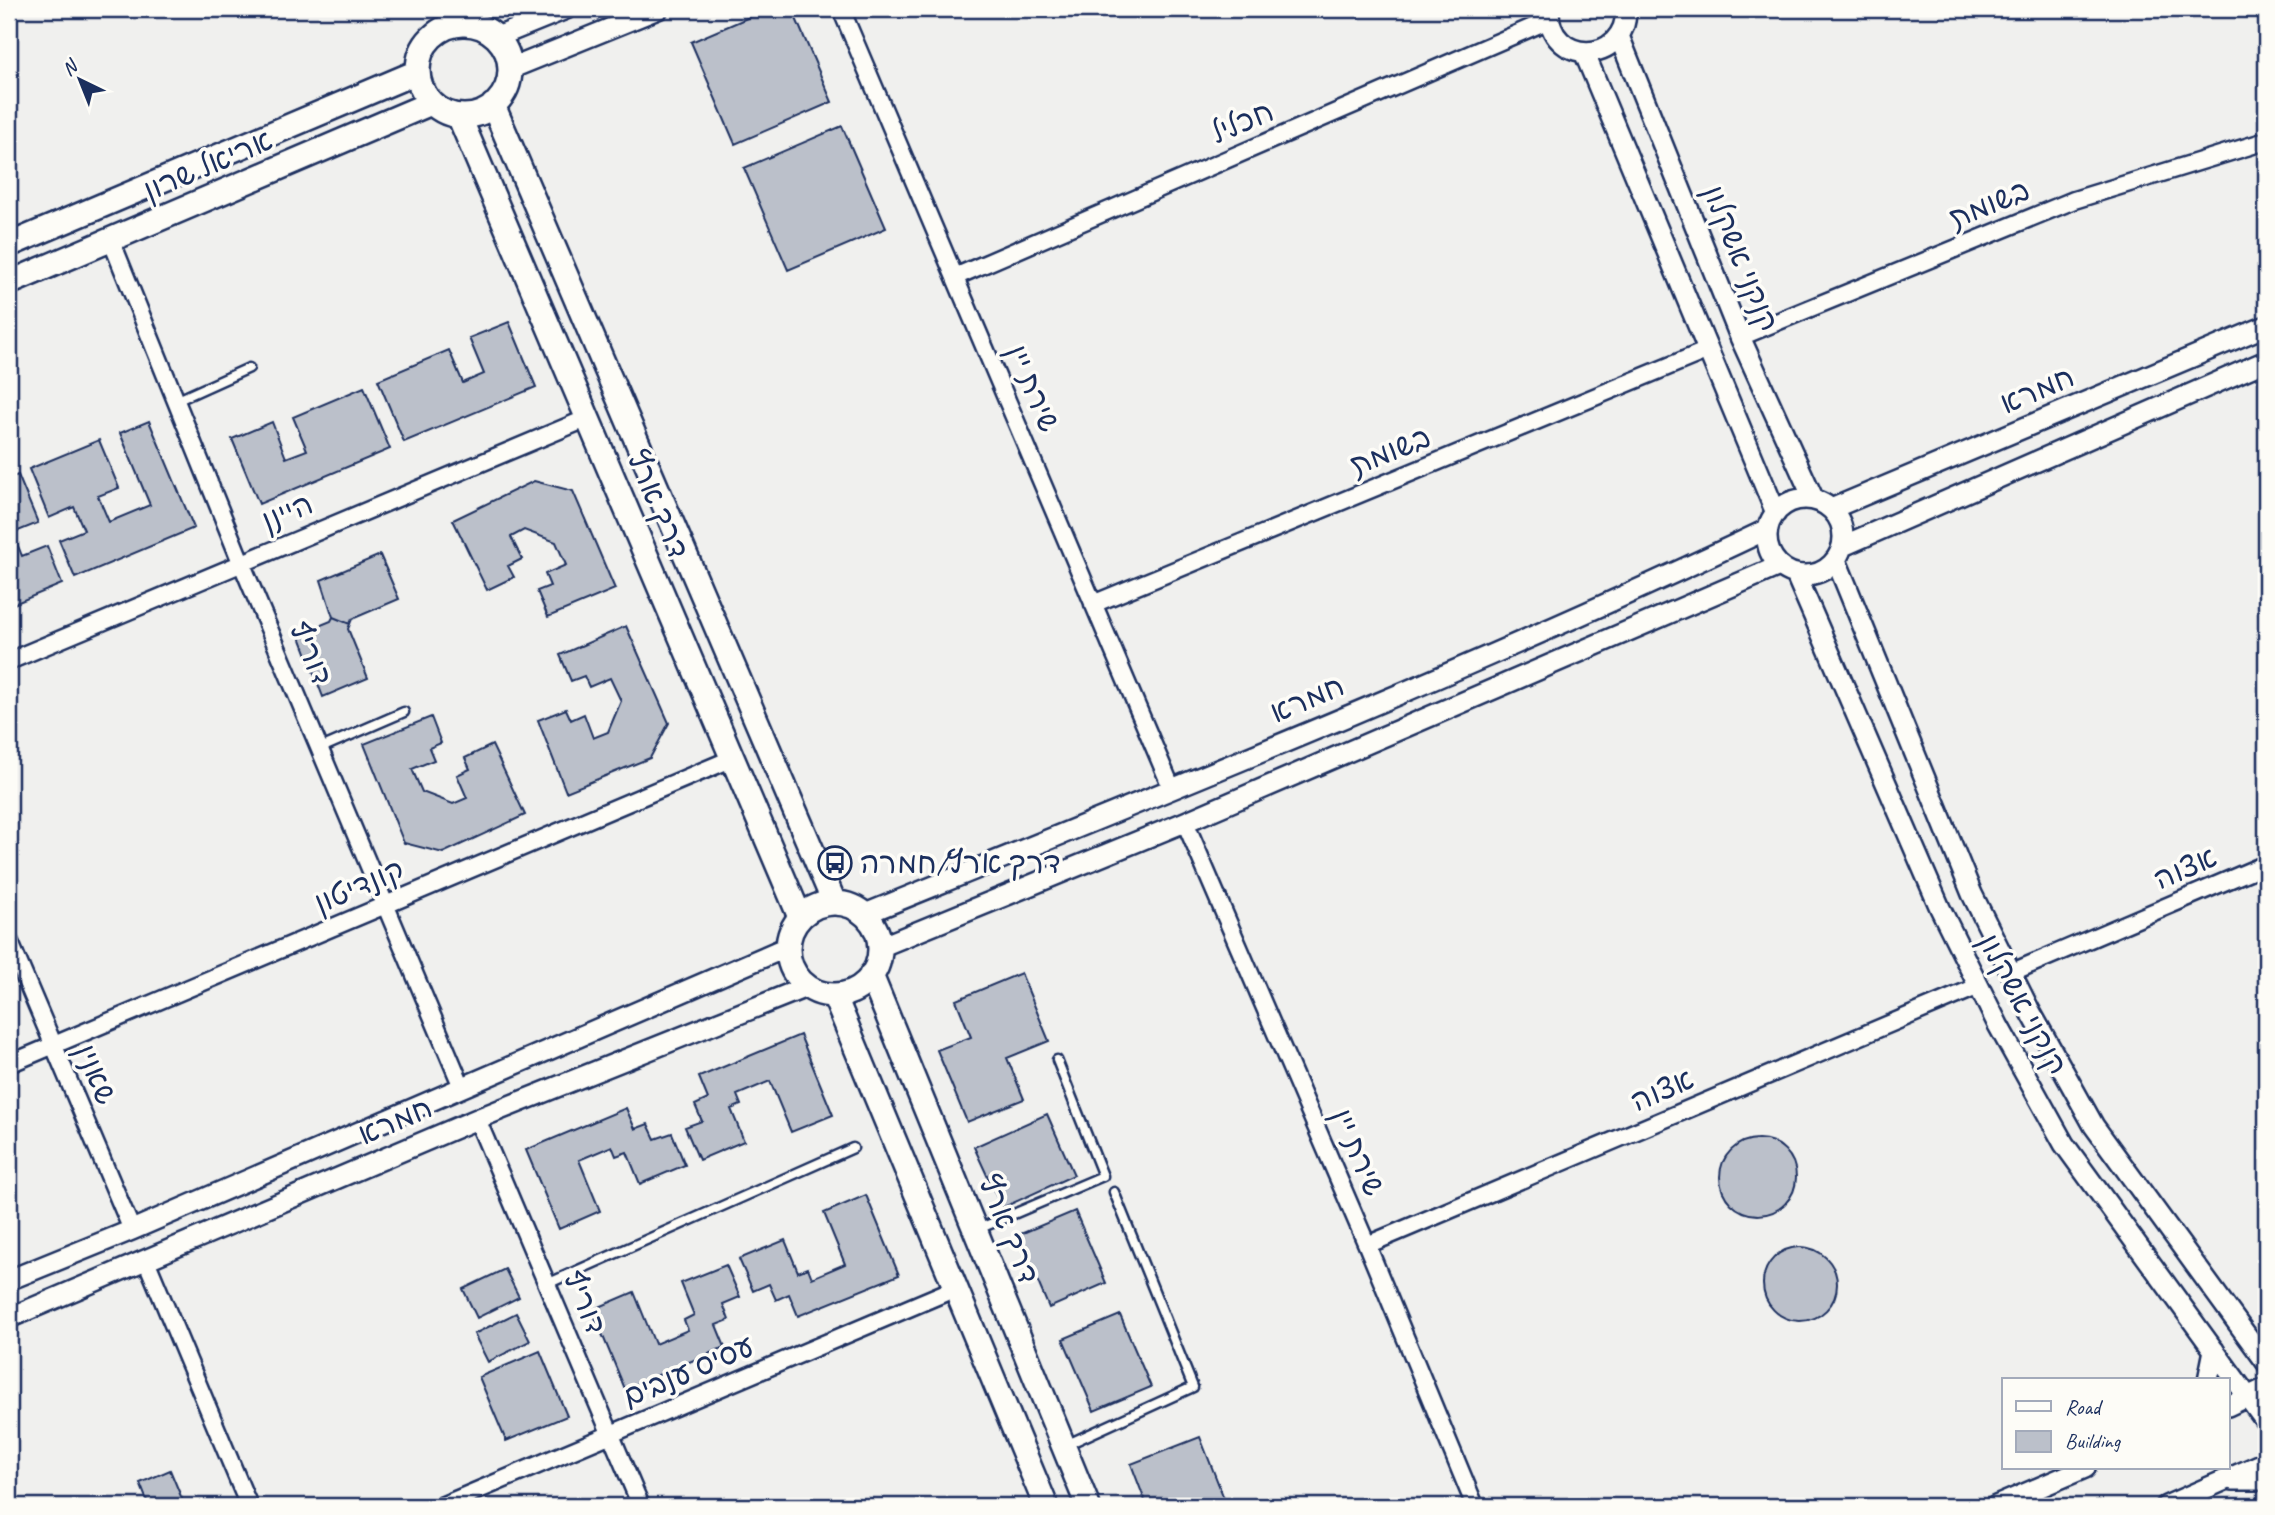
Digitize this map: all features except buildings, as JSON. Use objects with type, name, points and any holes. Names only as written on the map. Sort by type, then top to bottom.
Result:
[{"type":"main road","points":[[476,24],[497,37],[507,51],[510,69],[503,95],[493,105],[477,114],[459,116],[431,103],[421,89],[417,72],[419,57],[426,43],[451,25],[476,24]]},
{"type":"main road","name":"אריאל שרון","points":[[9,245],[417,72]]},
{"type":"main road","name":"אריאל שרון","points":[[9,284],[431,103]]},
{"type":"main road","name":"דרך ארץ","points":[[493,105],[834,902]]},
{"type":"main road","name":"דרך ארץ","points":[[459,116],[800,917]]},
{"type":"main road","points":[[834,902],[856,908],[865,914],[873,923],[880,947],[871,975],[861,986],[834,995],[806,986],[789,962],[787,947],[789,936],[800,917],[810,909],[834,902]]},
{"type":"main road","name":"דרך ארץ","points":[[871,975],[1087,1506]]},
{"type":"main road","points":[[834,995],[1046,1506]]},
{"type":"street","points":[[497,37],[566,9]]},
{"type":"street","points":[[510,69],[658,9]]},
{"type":"street","name":"שירת יין","points":[[841,9],[957,276],[1172,789]]},
{"type":"street","points":[[1549,14],[1561,43],[1584,52],[1604,49],[1619,36],[1624,27],[1626,9]]},
{"type":"street","name":"חכליל","points":[[957,276],[1549,14]]},
{"type":"street","name":"קנקני אשקלון","points":[[1619,36],[1740,337],[1822,504]]},
{"type":"street","points":[[1584,52],[1708,350],[1772,521],[1769,549],[1788,570]]},
{"type":"street","name":"בשומת","points":[[1740,337],[2074,200],[2266,141]]},
{"type":"street","name":"דוריף","points":[[111,240],[241,562],[462,1087]]},
{"type":"street","name":"חמרא","points":[[1822,504],[2266,326]]},
{"type":"street","name":"בשומת","points":[[1093,604],[1708,350]]},
{"type":"street","points":[[880,947],[1788,570],[1819,573],[1840,553],[2266,361]]},
{"type":"street","name":"היינן","points":[[9,661],[588,418]]},
{"type":"street","points":[[1772,521],[1793,501],[1822,504],[1842,526],[1840,553]]},
{"type":"street","name":"חמרא","points":[[865,914],[1172,789],[1645,587],[1772,521]]},
{"type":"street","name":"קנקני אשקלון","points":[[1840,553],[1972,894],[2010,973],[2094,1126],[2266,1362]]},
{"type":"street","name":"קנקני אשקלון","points":[[1788,570],[1940,908],[2064,1144],[2266,1422]]},
{"type":"street","name":"קונדיטון","points":[[9,1064],[731,759]]},
{"type":"street","name":"שירת יין","points":[[1185,822],[1367,1245],[1475,1506]]},
{"type":"street","name":"אצוה","points":[[2010,973],[2266,864]]},
{"type":"street","name":"שאנין","points":[[9,940],[132,1230]]},
{"type":"street","name":"חמרא","points":[[9,1280],[132,1230],[787,947]]},
{"type":"street","name":"חמרא","points":[[9,1318],[477,1119],[806,986]]},
{"type":"street","name":"אצוה","points":[[1367,1245],[1979,986]]},
{"type":"street","name":"דוריף","points":[[477,1119],[641,1506]]},
{"type":"street","points":[[146,1260],[249,1506]]},
{"type":"street","name":"עסיס ענבים","points":[[441,1506],[956,1288]]},
{"type":"street","points":[[2242,1331],[2266,1343]]},
{"type":"street","points":[[2208,1378],[2214,1350]]},
{"type":"street","points":[[2230,1405],[2266,1388]]},
{"type":"street","points":[[2166,1506],[2266,1462]]},
{"type":"street","points":[[1996,1506],[2080,1470]]},
{"type":"street","points":[[2225,1480],[2266,1480]]},
{"type":"lane","points":[[176,401],[249,368]]},
{"type":"lane","points":[[321,748],[404,712]]},
{"type":"lane","points":[[975,1231],[1103,1176],[1057,1060]]},
{"type":"lane","points":[[547,1284],[853,1148]]},
{"type":"lane","points":[[1063,1447],[1193,1387],[1114,1192]]},
{"type":"place","name":"דרך ארץ/חמרה","points":[[835,863]]}]
